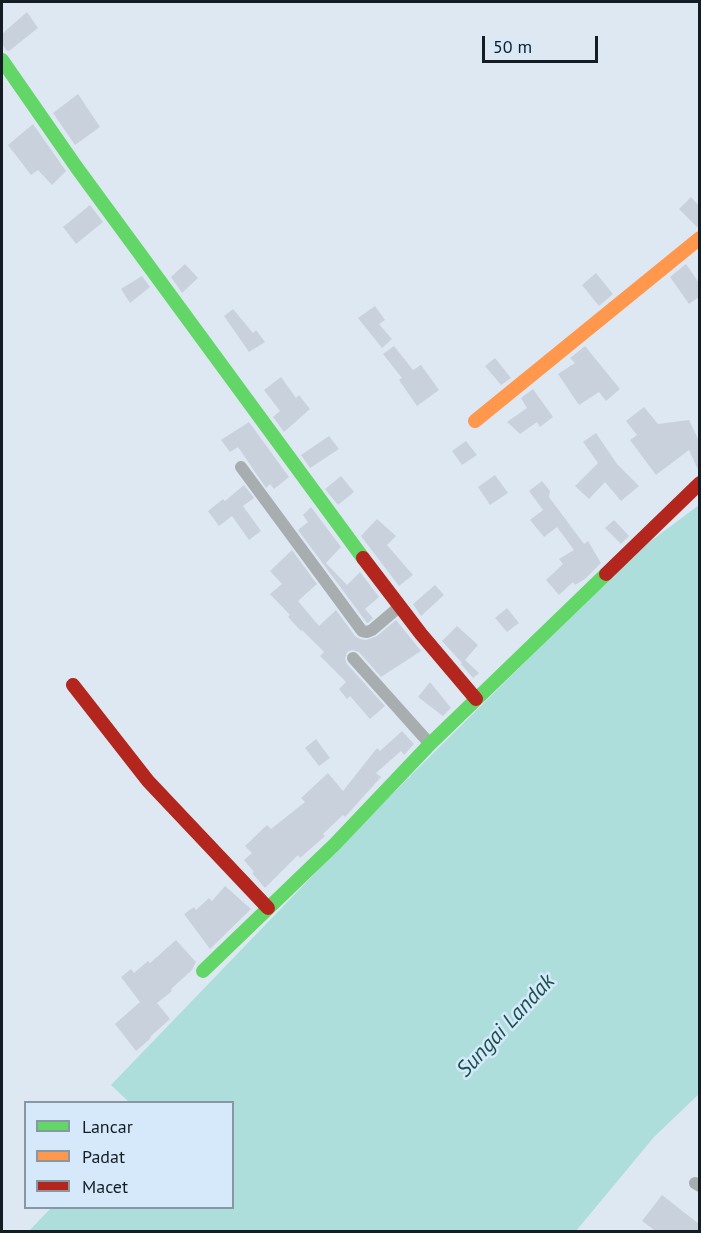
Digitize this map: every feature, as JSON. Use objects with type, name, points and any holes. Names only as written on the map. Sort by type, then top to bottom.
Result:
[{"type":"street","points":[[2,60],[77,168],[324,506],[399,607],[476,699]]},
{"type":"street","points":[[476,421],[699,238]]},
{"type":"street","points":[[240,467],[362,631],[372,630],[399,607]]},
{"type":"street","points":[[203,971],[335,844],[430,744],[699,483]]},
{"type":"street","points":[[354,658],[430,744]]},
{"type":"street","points":[[73,685],[148,781],[268,908]]},
{"type":"water","name":"Sungai Landak","points":[[699,505],[699,1094],[654,1137],[576,1231],[28,1232],[50,1209],[234,1209],[234,1101],[128,1101],[111,1085],[372,814],[636,552]]},
{"type":"building","points":[[27,12],[38,28],[9,51],[6,50],[2,43],[2,34]]},
{"type":"building","points":[[78,94],[100,127],[75,145],[53,113]]},
{"type":"building","points":[[33,124],[66,171],[52,185],[38,170],[31,175],[8,145]]},
{"type":"building","points":[[691,197],[699,206],[699,227],[679,209]]},
{"type":"building","points":[[90,205],[103,222],[76,244],[63,227]]},
{"type":"building","points":[[185,264],[198,278],[182,293],[171,277]]},
{"type":"building","points":[[686,264],[699,283],[699,297],[689,304],[670,277]]},
{"type":"building","points":[[596,273],[613,294],[599,306],[582,285]]},
{"type":"building","points":[[142,276],[150,287],[130,303],[121,289]]},
{"type":"building","points":[[375,306],[385,320],[379,324],[392,339],[382,348],[358,318]]},
{"type":"building","points":[[233,309],[253,333],[256,330],[265,342],[249,352],[224,316]]},
{"type":"building","points":[[394,346],[413,370],[421,365],[439,390],[417,406],[399,380],[402,378],[383,354]]},
{"type":"building","points":[[585,346],[620,389],[606,401],[599,392],[579,405],[558,374],[575,363],[570,358]]},
{"type":"building","points":[[495,358],[511,378],[501,385],[485,366]]},
{"type":"building","points":[[281,377],[296,398],[299,395],[310,409],[284,432],[273,417],[280,411],[264,390]]},
{"type":"building","points":[[533,389],[553,417],[540,427],[537,422],[520,434],[507,422],[527,408],[521,398]]},
{"type":"building","points":[[644,407],[658,424],[689,420],[699,441],[699,472],[689,450],[656,475],[630,440],[637,435],[626,421]]},
{"type":"building","points":[[249,422],[289,477],[274,489],[270,484],[266,488],[238,447],[230,452],[221,440]]},
{"type":"building","points":[[596,433],[617,464],[639,486],[621,501],[605,482],[589,499],[575,486],[598,463],[583,442]]},
{"type":"building","points":[[329,436],[339,449],[310,468],[301,455]]},
{"type":"building","points":[[466,441],[477,455],[462,465],[452,451]]},
{"type":"building","points":[[495,475],[508,493],[490,505],[478,487]]},
{"type":"building","points":[[341,476],[354,492],[338,505],[325,489]]},
{"type":"building","points":[[542,481],[550,491],[549,497],[584,544],[588,541],[601,563],[585,579],[575,585],[573,582],[559,595],[546,580],[563,564],[559,559],[574,550],[557,527],[544,537],[530,520],[543,510],[529,491]]},
{"type":"building","points":[[244,485],[254,498],[243,506],[261,531],[249,540],[232,516],[219,526],[208,511],[223,499],[225,501]]},
{"type":"building","points":[[311,507],[341,547],[326,563],[347,585],[360,572],[379,597],[365,609],[373,618],[368,623],[298,530],[308,522],[303,515]]},
{"type":"building","points":[[377,519],[396,536],[387,545],[413,575],[399,586],[361,536]]},
{"type":"building","points":[[614,520],[629,536],[621,544],[605,528]]},
{"type":"building","points":[[292,550],[317,584],[298,601],[319,626],[336,610],[355,636],[366,640],[377,636],[396,620],[421,651],[381,677],[359,652],[352,650],[347,652],[345,659],[347,664],[385,706],[370,719],[350,696],[347,699],[339,689],[346,682],[320,656],[324,652],[301,631],[288,617],[290,615],[270,594],[282,584],[270,571]]},
{"type":"building","points":[[435,585],[444,595],[421,616],[413,604]]},
{"type":"building","points":[[507,608],[519,623],[507,632],[495,618]]},
{"type":"building","points":[[457,626],[478,645],[465,660],[479,673],[473,678],[442,641]]},
{"type":"building","points":[[430,682],[451,708],[443,716],[418,697]]},
{"type":"building","points":[[402,731],[414,744],[404,755],[401,751],[376,773],[381,777],[345,817],[343,815],[323,834],[325,836],[300,858],[298,855],[265,888],[244,860],[252,853],[245,846],[267,825],[271,829],[305,802],[301,798],[328,773],[343,791],[377,748],[380,751]]},
{"type":"building","points":[[316,739],[330,758],[319,766],[305,748]]},
{"type":"building","points":[[225,886],[251,909],[210,949],[184,914],[194,907],[196,910],[209,898],[212,901]]},
{"type":"building","points":[[176,940],[196,962],[192,970],[157,1003],[170,1019],[136,1051],[115,1024],[140,1002],[121,977],[131,969],[134,973],[148,961],[150,963]]},
{"type":"building","points":[[662,1195],[699,1224],[699,1232],[657,1232],[642,1221]]},
{"type":"traffic: fast","points":[[2,60],[77,168],[363,558]]},
{"type":"traffic: fast","points":[[203,971],[335,844],[430,744],[606,574]]},
{"type":"traffic: slow","points":[[475,421],[700,238]]},
{"type":"traffic: jam","points":[[606,574],[700,483]]},
{"type":"traffic: jam","points":[[363,558],[421,634],[476,699]]},
{"type":"traffic: jam","points":[[73,685],[148,781],[268,908]]}]
